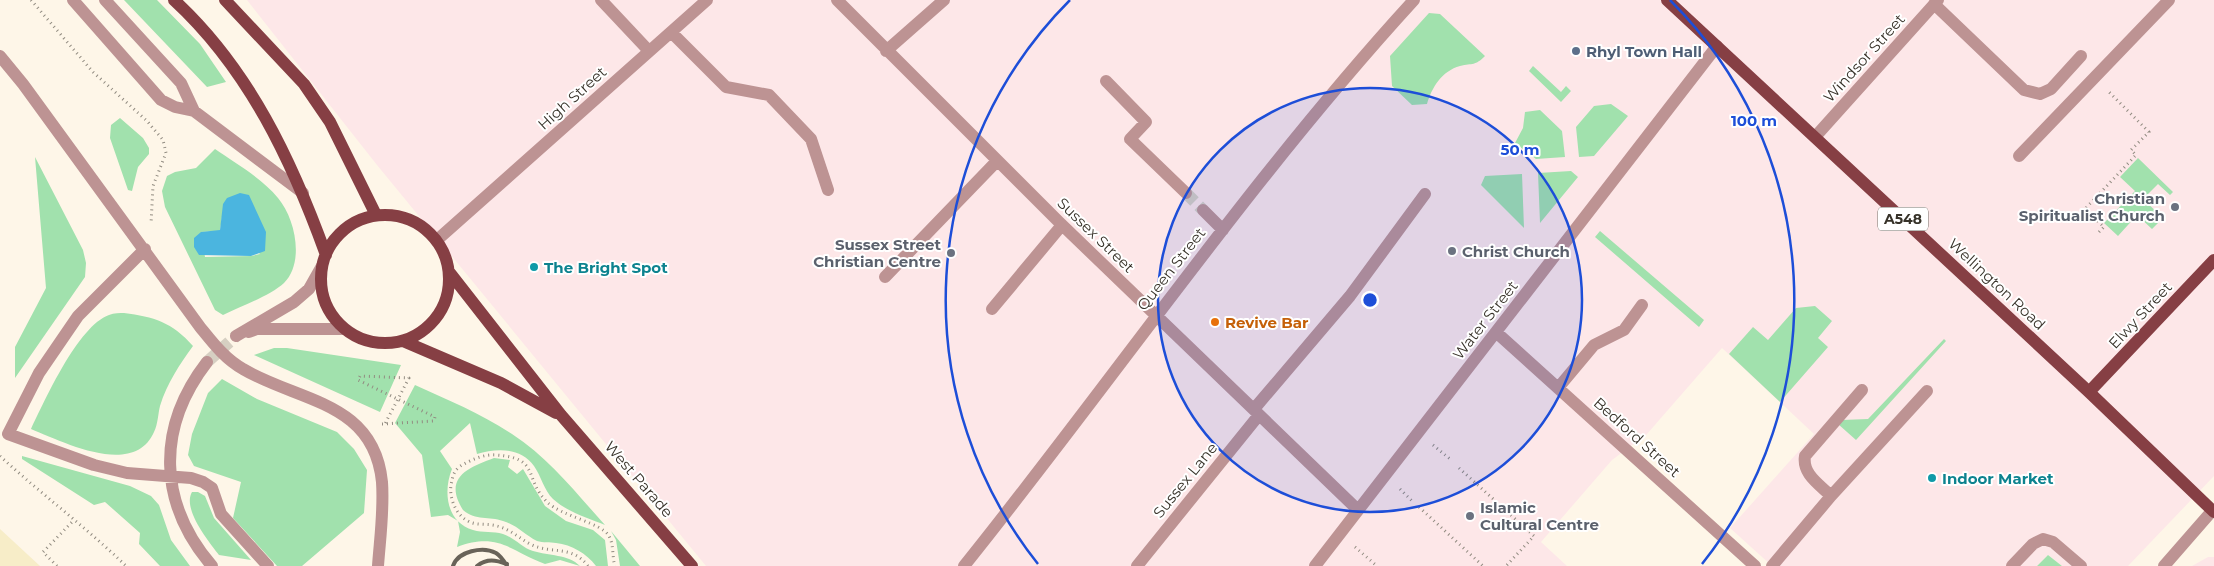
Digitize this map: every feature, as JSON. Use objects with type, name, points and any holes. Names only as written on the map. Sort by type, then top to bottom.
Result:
[{"type":"main road","points":[[174,0],[190,14],[228,60],[271,126],[303,193],[324,260]]},
{"type":"main road","points":[[224,0],[304,84],[330,122],[376,215]]},
{"type":"main road","name":"Wellington Road","points":[[1667,0],[2089,392],[2213,511]]},
{"type":"main road","points":[[376,215],[393,215],[410,219],[425,228],[437,240],[446,256],[450,273],[448,295],[438,316],[423,332],[403,341],[388,344],[372,342],[344,329],[332,316],[324,300],[321,283],[324,260],[334,241],[345,229],[360,220],[376,215]]},
{"type":"main road","name":"Elwy Street","points":[[2089,392],[2214,260]]},
{"type":"main road","name":"West Parade","points":[[450,273],[561,415],[692,566]]},
{"type":"main road","points":[[403,341],[501,383],[561,415]]},
{"type":"street","points":[[73,0],[161,100],[175,107],[194,111],[303,193]]},
{"type":"street","points":[[105,0],[181,83],[194,111]]},
{"type":"street","points":[[601,0],[649,52]]},
{"type":"street","name":"High Street","points":[[437,240],[707,0]]},
{"type":"street","name":"Sussex Street","points":[[837,0],[1062,225],[1358,510]]},
{"type":"street","points":[[886,51],[944,0]]},
{"type":"street","name":"Queen Street","points":[[964,566],[1223,230],[1352,68],[1414,0]]},
{"type":"street","points":[[2019,156],[2168,0]]},
{"type":"street","points":[[1936,2],[2024,90],[2040,94],[2050,89],[2081,56]]},
{"type":"street","name":"Windsor Street","points":[[1815,137],[1936,2]]},
{"type":"street","points":[[671,32],[726,87],[769,95],[811,139],[828,190]]},
{"type":"street","name":"Water Street","points":[[1315,566],[1717,46]]},
{"type":"street","points":[[0,56],[23,84],[145,249],[200,327],[221,352],[243,369],[269,382],[310,397],[349,417],[366,435],[375,454],[382,481],[383,518],[378,566]]},
{"type":"street","points":[[1106,81],[1146,122],[1130,140],[1186,193]]},
{"type":"street","points":[[885,277],[997,161]]},
{"type":"street","name":"Sussex Lane","points":[[1137,566],[1256,412],[1350,296],[1425,194]]},
{"type":"street","points":[[1203,210],[1223,230]]},
{"type":"street","points":[[992,309],[1062,225]]},
{"type":"street","points":[[145,249],[78,316],[39,372],[4,431],[94,465],[127,473],[191,478],[212,488],[221,514],[268,566]]},
{"type":"street","points":[[324,260],[308,289],[294,302],[236,336],[257,329],[344,329]]},
{"type":"street","points":[[1558,388],[1594,345],[1624,330],[1642,305]]},
{"type":"street","name":"Bedford Street","points":[[1497,333],[1755,566]]},
{"type":"street","points":[[207,362],[194,379],[181,406],[171,437],[169,460],[170,476],[182,520],[195,546],[212,566]]},
{"type":"street","points":[[1831,496],[1806,472],[1805,456],[1862,390]]},
{"type":"street","points":[[1772,566],[1831,496],[1927,391]]},
{"type":"street","points":[[2164,566],[2213,511]]},
{"type":"street","points":[[2012,566],[2033,544],[2043,539],[2053,542],[2081,566]]},
{"type":"path","points":[[32,0],[93,72],[148,121],[164,140],[166,153],[153,186],[152,229]]},
{"type":"path","points":[[2094,77],[2149,132],[2131,150],[2136,155],[2085,209],[2104,227],[2099,232]]},
{"type":"path","points":[[357,426],[434,421],[435,417],[401,400],[392,396],[367,384],[358,380],[360,376],[409,378],[400,394],[396,402],[385,424]]},
{"type":"path","points":[[588,566],[580,556],[570,552],[531,544],[508,529],[496,525],[468,521],[460,515],[453,504],[450,490],[453,474],[458,467],[473,459],[493,454],[517,457],[525,462],[547,502],[564,513],[599,527],[609,536],[615,566]]},
{"type":"path","points":[[0,456],[126,566]]},
{"type":"path","points":[[1459,468],[1534,536],[1506,566]]},
{"type":"path","points":[[1419,508],[1483,566]]},
{"type":"path","points":[[57,566],[43,552],[74,520]]},
{"type":"path","points":[[1340,533],[1377,566]]},
{"type":"shaded area","points":[[247,0],[2214,0],[2214,476],[2128,566],[2062,566],[2048,555],[2037,566],[1772,566],[1730,528],[1814,434],[1722,348],[1647,434],[1612,460],[1541,542],[1567,566],[706,566],[377,165]]},
{"type":"shaded area","points":[[2208,557],[2214,557],[2214,566],[2192,566]]},
{"type":"green space","points":[[124,0],[157,0],[200,44],[226,82],[207,87]]},
{"type":"green space","points":[[1429,13],[1440,14],[1485,56],[1476,63],[1454,68],[1443,76],[1435,86],[1427,104],[1412,105],[1392,86],[1390,56]]},
{"type":"green space","points":[[1533,66],[1561,92],[1566,86],[1571,91],[1561,102],[1529,71]]},
{"type":"green space","points":[[1611,104],[1628,116],[1594,156],[1579,157],[1576,127],[1594,106]]},
{"type":"green space","points":[[1540,110],[1562,131],[1565,157],[1536,159],[1515,143],[1523,128],[1525,112]]},
{"type":"green space","points":[[120,118],[143,138],[149,148],[149,154],[138,167],[132,191],[128,190],[110,138],[111,125]]},
{"type":"green space","points":[[215,149],[248,171],[272,191],[284,207],[293,228],[296,252],[294,264],[284,283],[263,296],[223,315],[215,310],[165,207],[162,191],[167,176],[175,172],[196,168]],"holes":[[[222,217],[260,254],[251,256],[205,257],[201,232],[220,231]]]},
{"type":"green space","points":[[35,157],[83,250],[86,263],[85,277],[15,378],[15,347],[46,288]]},
{"type":"green space","points":[[2138,158],[2173,192],[2170,195],[2158,184],[2143,199],[2163,218],[2152,229],[2137,215],[2118,236],[2104,223],[2135,191],[2120,177]]},
{"type":"green space","points":[[1571,171],[1578,177],[1540,223],[1538,173]]},
{"type":"green space","points":[[1522,174],[1524,228],[1481,185],[1485,176]]},
{"type":"green space","points":[[1600,231],[1704,320],[1699,327],[1595,237]]},
{"type":"green space","points":[[1815,306],[1832,321],[1818,338],[1828,347],[1780,402],[1729,354],[1753,327],[1768,340],[1796,308]]},
{"type":"green space","points":[[124,313],[144,316],[162,322],[178,331],[193,346],[170,382],[160,406],[154,432],[144,446],[131,453],[115,455],[97,453],[31,429],[64,365],[86,333],[97,322],[109,315]]},
{"type":"green space","points":[[1944,339],[1946,341],[1856,440],[1838,424],[1842,420],[1868,419]]},
{"type":"green space","points":[[274,348],[287,348],[401,365],[380,412],[254,355]]},
{"type":"green space","points":[[222,379],[257,399],[337,432],[354,449],[367,470],[364,513],[302,566],[277,566],[233,518],[241,482],[194,466],[188,455],[192,434],[208,393]]},
{"type":"green space","points":[[415,385],[489,420],[525,443],[562,476],[605,525],[571,511],[553,499],[534,466],[522,455],[500,450],[477,454],[470,423],[440,451],[452,469],[449,478],[448,496],[452,513],[457,520],[473,530],[503,534],[529,550],[564,557],[580,566],[560,560],[545,564],[493,542],[483,541],[457,547],[460,532],[458,521],[448,515],[431,517],[422,455],[395,423]]},
{"type":"green space","points":[[22,456],[130,486],[151,496],[159,505],[171,540],[190,566],[160,566],[139,544],[140,533],[105,502],[94,505],[22,459]]},
{"type":"green space","points":[[494,458],[510,460],[508,467],[517,474],[523,469],[545,506],[566,521],[593,530],[605,540],[608,566],[596,566],[578,550],[556,543],[537,541],[508,523],[473,516],[463,510],[457,499],[457,482],[467,470]]},
{"type":"green space","points":[[192,492],[198,492],[205,496],[214,518],[251,560],[219,555],[203,534],[194,516],[190,499]]},
{"type":"green space","points":[[611,531],[640,566],[620,566],[616,540]]},
{"type":"green space","points":[[2048,555],[2062,566],[2037,566]]},
{"type":"sand","points":[[0,529],[40,566],[0,566]]},
{"type":"water","points":[[240,193],[249,195],[266,232],[265,251],[251,256],[199,255],[194,247],[194,238],[201,232],[220,230],[223,204],[227,198]]},
{"type":"tunnel","points":[[1186,193],[1203,210]]},
{"type":"tunnel","points":[[207,362],[236,336]]},
{"type":"railway","points":[[453,566],[465,553],[478,550],[491,551],[498,554],[507,566]]},
{"type":"railway","points":[[477,566],[492,560],[507,564]]},
{"type":"place","name":"Rhyl Town Hall","points":[[1576,51]]},
{"type":"place","name":"Christian Spiritualist Church","points":[[2175,207]]},
{"type":"place","name":"Christ Church","points":[[1452,251]]},
{"type":"place","name":"Sussex Street Christian Centre","points":[[951,253]]},
{"type":"place","name":"The Bright Spot","points":[[534,267]]},
{"type":"place","name":"Revive Bar","points":[[1215,322]]},
{"type":"place","name":"Indoor Market","points":[[1932,478]]},
{"type":"place","name":"Islamic Cultural Centre","points":[[1470,516]]}]
